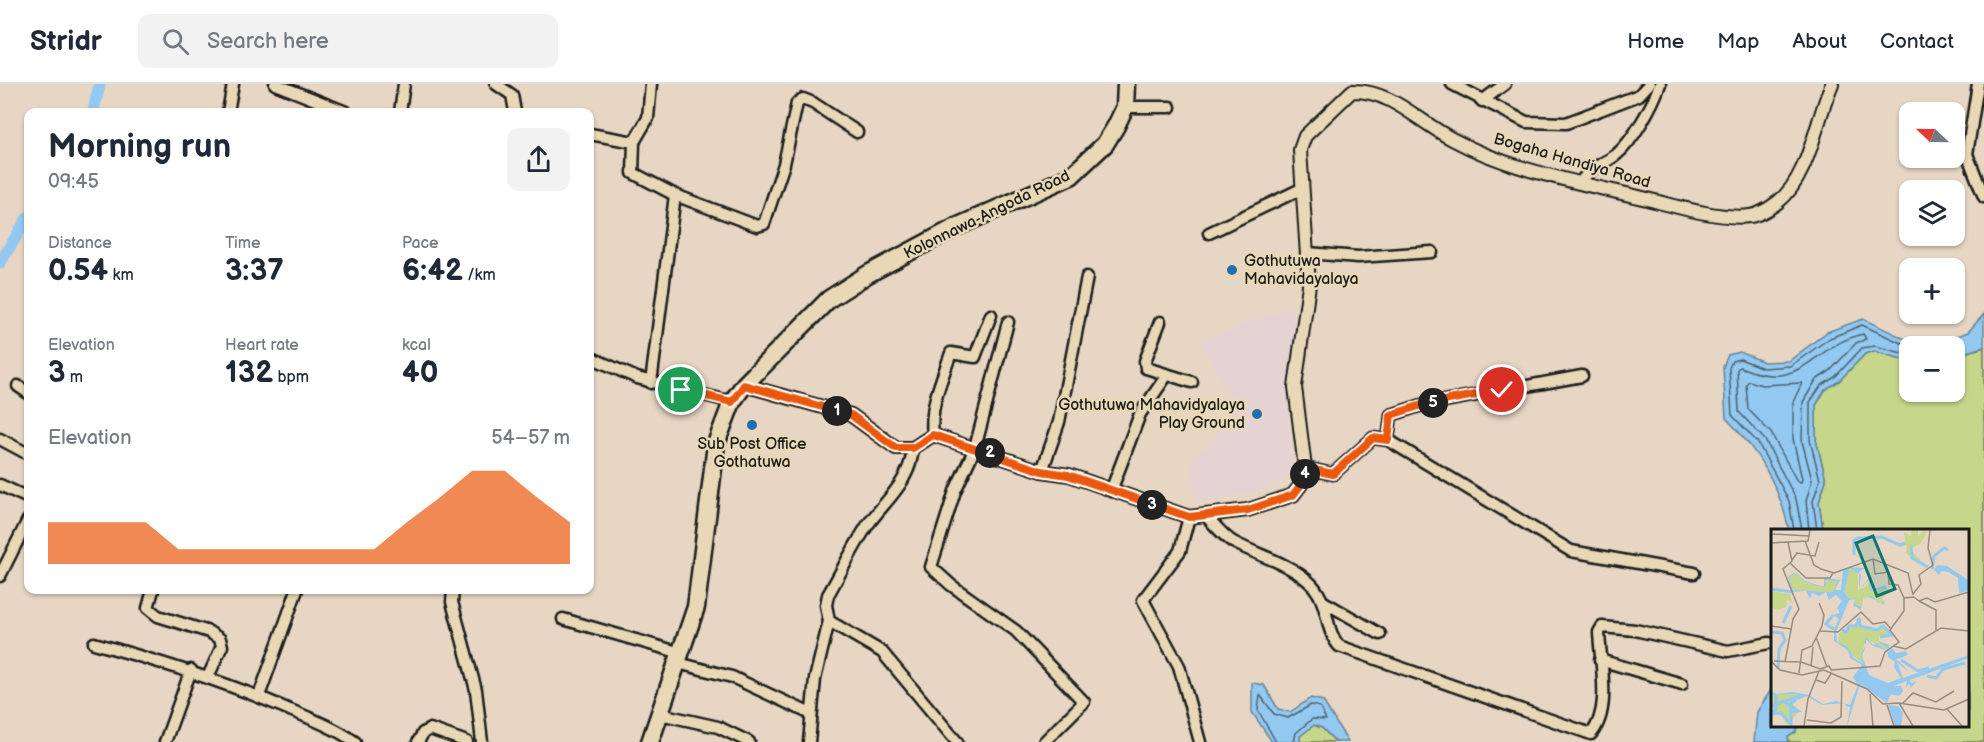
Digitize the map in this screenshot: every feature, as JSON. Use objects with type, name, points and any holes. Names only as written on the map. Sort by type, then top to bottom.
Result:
[{"type":"main road","name":"Kolonnawa-Angoda Road","points":[[650,742],[696,607],[716,444],[732,402],[744,385],[829,299],[868,274],[956,227],[1071,176],[1105,144],[1125,107],[1126,84]]},
{"type":"street","points":[[229,108],[232,84]]},
{"type":"street","points":[[274,84],[332,108]]},
{"type":"street","points":[[401,108],[404,84]]},
{"type":"street","points":[[496,84],[512,95],[514,108]]},
{"type":"street","points":[[651,84],[648,118],[634,142],[633,173],[675,195],[758,226],[764,224],[784,164],[797,103],[803,99],[813,103],[856,132]]},
{"type":"street","points":[[1452,84],[1482,102],[1526,122],[1566,123],[1639,95],[1649,84]]},
{"type":"street","points":[[1482,102],[1505,84]]},
{"type":"street","points":[[1580,183],[1590,168],[1616,154],[1641,123],[1660,84]]},
{"type":"street","name":"Bogaha Handiya Road","points":[[1305,468],[1295,387],[1309,285],[1299,150],[1305,136],[1350,87],[1369,90],[1384,96],[1452,139],[1495,158],[1580,183],[1695,211],[1747,217],[1759,214],[1779,201],[1801,174],[1821,109],[1832,84]]},
{"type":"street","points":[[1978,84],[1967,154],[1983,194]]},
{"type":"street","points":[[1125,107],[1170,107]]},
{"type":"street","points":[[594,135],[634,142]]},
{"type":"street","points":[[1209,233],[1301,189]]},
{"type":"street","points":[[651,383],[675,195]]},
{"type":"street","points":[[1308,253],[1358,257],[1432,252]]},
{"type":"street","points":[[1042,471],[1059,422],[1087,277]]},
{"type":"street","points":[[933,435],[931,421],[934,402],[951,353],[975,357],[991,315]]},
{"type":"street","points":[[1008,322],[975,448],[955,491],[931,567],[951,585],[1016,631],[1084,702],[1044,742]]},
{"type":"street","points":[[1160,322],[1145,361],[1146,368],[1192,382]]},
{"type":"street","points":[[594,359],[651,383],[732,402]]},
{"type":"street","points":[[1110,491],[1140,414],[1167,375]]},
{"type":"street","points":[[1388,440],[1391,415],[1422,405],[1582,376]]},
{"type":"street","points":[[744,385],[851,415],[896,448],[913,448],[933,435]]},
{"type":"street","points":[[18,386],[24,390]]},
{"type":"street","points":[[933,435],[1042,471],[1068,475],[1189,517],[1248,510],[1293,495],[1303,482],[1305,468],[1333,474],[1373,438],[1388,440],[1571,551],[1694,573]]},
{"type":"street","points":[[0,440],[24,452]]},
{"type":"street","points":[[809,742],[815,679],[829,621],[826,605],[828,595],[868,525],[902,485],[912,461],[913,448]]},
{"type":"street","points":[[0,485],[24,496]]},
{"type":"street","points":[[1206,516],[1232,541],[1257,550],[1308,580],[1324,602],[1333,639],[1339,646],[1591,734],[1599,725],[1602,694],[1599,632],[1602,627],[1635,630],[1728,651],[1769,643]]},
{"type":"street","points":[[1189,517],[1180,550],[1143,600],[1179,666],[1200,742]]},
{"type":"street","points":[[1,571],[24,528]]},
{"type":"street","points":[[152,594],[148,608],[152,612],[209,632],[220,639],[222,646],[208,677]]},
{"type":"street","points":[[259,696],[296,594]]},
{"type":"street","points":[[453,594],[452,603],[476,690],[482,742]]},
{"type":"street","points":[[1324,602],[1380,634]]},
{"type":"street","points":[[562,619],[732,677],[811,714]]},
{"type":"street","points":[[829,621],[882,652],[957,742]]},
{"type":"street","points":[[94,643],[191,670],[259,696],[340,732],[355,742]]},
{"type":"street","points":[[1600,660],[1682,684]]},
{"type":"street","points":[[165,742],[191,670]]},
{"type":"street","points":[[660,714],[717,727],[749,742]]},
{"type":"street","points":[[418,742],[423,732],[430,729],[467,742]]},
{"type":"shaded area","name":"Gothutuwa Mahavidyalaya Play Ground","points":[[1292,306],[1296,338],[1287,403],[1294,463],[1289,473],[1280,482],[1250,493],[1196,502],[1192,457],[1215,439],[1230,402],[1201,341]]},
{"type":"green space","points":[[1984,347],[1984,742],[1789,742],[1788,737],[1796,732],[1797,727],[1969,727],[1969,529],[1823,529],[1819,502],[1826,480],[1816,440],[1816,405],[1825,390],[1839,381],[1865,354],[1874,351],[1899,358],[1899,402],[1965,402],[1965,353]]},
{"type":"green space","points":[[1314,725],[1322,728],[1336,742],[1300,742],[1300,736]]},
{"type":"water","points":[[1984,314],[1984,347],[1965,353],[1965,336],[1957,336],[1968,332]]},
{"type":"water","points":[[1863,319],[1899,336],[1899,358],[1874,351],[1865,354],[1839,381],[1825,390],[1816,405],[1816,440],[1826,480],[1819,502],[1823,529],[1789,529],[1785,513],[1766,469],[1748,443],[1726,418],[1723,367],[1728,355],[1740,352],[1764,362],[1789,361],[1827,332]]},
{"type":"water","points":[[1252,683],[1264,685],[1278,709],[1290,712],[1311,698],[1323,701],[1348,742],[1336,742],[1322,728],[1314,725],[1300,736],[1300,742],[1272,742],[1252,712]]},
{"type":"water","points":[[1771,690],[1771,727],[1797,727],[1796,732],[1788,737],[1789,742],[1754,742],[1757,712]]},
{"type":"waterway","points":[[94,108],[100,84]]},
{"type":"waterway","points":[[0,263],[24,224]]},
{"type":"place","name":"Gothutuwa Mahavidayalaya","points":[[1232,270]]},
{"type":"place","name":"Gothutuwa Mahavidyalaya Play Ground","points":[[1257,414]]},
{"type":"place","name":"Sub Post Office Gothatuwa","points":[[752,425]]},
{"type":"route","points":[[681,390],[732,402],[744,385],[851,415],[896,448],[913,448],[933,435],[1042,471],[1068,475],[1189,517],[1248,510],[1293,495],[1303,482],[1305,468],[1333,474],[1373,438],[1388,440],[1391,415],[1422,405],[1502,390]]}]
